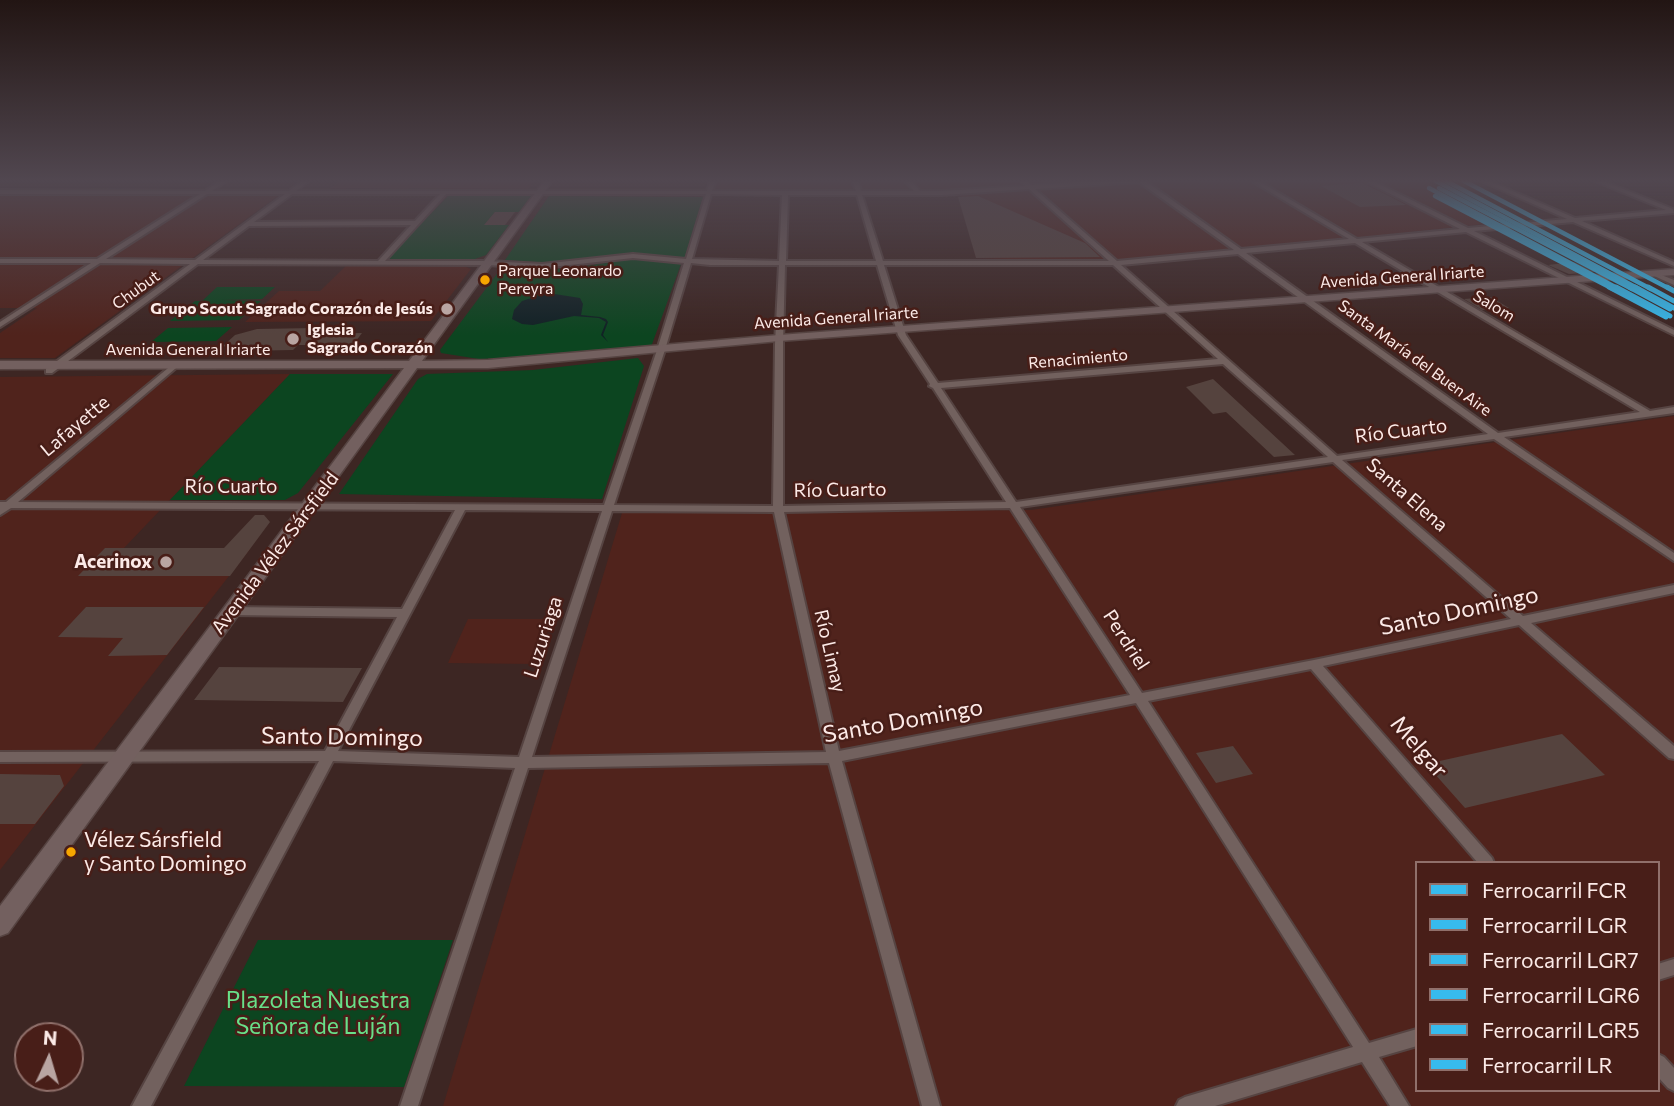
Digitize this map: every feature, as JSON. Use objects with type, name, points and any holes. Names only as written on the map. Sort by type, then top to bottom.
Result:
[{"type":"main road","name":"Avenida Vélez Sársfield","points":[[0,925],[510,232]]},
{"type":"main road","name":"Avenida General Iriarte","points":[[1444,293],[1654,274],[1673,279]]},
{"type":"main road","name":"Avenida General Iriarte","points":[[410,369],[1312,301],[1582,287],[1673,279]]},
{"type":"main road","points":[[426,347],[435,355],[449,358],[528,362]]},
{"type":"main road","name":"Avenida General Iriarte","points":[[0,365],[53,368],[410,369],[546,365],[660,350]]},
{"type":"main road","name":"Avenida General Iriarte","points":[[0,371],[53,368]]},
{"type":"street","points":[[1,324],[145,232]]},
{"type":"street","name":"Chubut","points":[[53,368],[238,232]]},
{"type":"street","points":[[380,262],[408,232]]},
{"type":"street","name":"Luzuriaga","points":[[409,1106],[524,764],[697,232]]},
{"type":"street","name":"Río Limay","points":[[783,232],[779,341],[778,509],[834,757],[930,1106]]},
{"type":"street","name":"Perdriel","points":[[871,232],[900,332],[1139,698],[1400,1106]]},
{"type":"street","name":"Santa Elena","points":[[1080,232],[1334,458],[1674,754]]},
{"type":"street","name":"Santa María del Buen Aire","points":[[1212,232],[1499,437],[1674,558]]},
{"type":"street","name":"Salom","points":[[1342,232],[1649,414]]},
{"type":"street","points":[[0,261],[380,262],[548,266],[629,256],[688,261],[782,263],[1116,263],[1461,232]]},
{"type":"street","points":[[1469,232],[1674,334]]},
{"type":"street","points":[[1600,232],[1674,264]]},
{"type":"street","name":"Renacimiento","points":[[933,386],[1225,361]]},
{"type":"street","name":"Lafayette","points":[[0,512],[4,505],[169,369]]},
{"type":"street","name":"Río Cuarto","points":[[4,505],[778,509],[1014,505],[1674,410]]},
{"type":"street","points":[[141,1106],[462,507]]},
{"type":"street","name":"Santo Domingo","points":[[0,757],[330,756],[524,764],[834,757],[1314,664],[1674,589]]},
{"type":"street","points":[[231,611],[405,613]]},
{"type":"street","name":"Melgar","points":[[1314,664],[1485,861]]},
{"type":"street","points":[[1185,1106],[1415,1038]]},
{"type":"street","points":[[1660,1065],[1674,1082]]},
{"type":"shaded area","points":[[0,232],[229,232],[55,358],[0,358],[0,333],[37,308],[0,308]]},
{"type":"shaded area","points":[[969,232],[1414,232],[1124,263],[976,258]]},
{"type":"shaded area","points":[[346,266],[464,266],[471,269],[431,321],[245,322],[279,291],[320,291]]},
{"type":"shaded area","points":[[548,293],[580,298],[583,304],[581,315],[606,319],[608,322],[603,335],[608,342],[601,335],[606,322],[599,318],[574,316],[533,325],[512,319],[514,310],[522,301]]},
{"type":"shaded area","points":[[290,374],[124,548],[250,549],[0,870],[0,377]]},
{"type":"shaded area","points":[[1674,416],[1674,1106],[443,1106],[622,513],[1031,510]]},
{"type":"shaded area","points":[[468,619],[552,619],[536,664],[448,663]]},
{"type":"green space","points":[[414,232],[504,232],[486,255],[472,260],[387,259]]},
{"type":"green space","points":[[525,232],[692,232],[684,259],[634,254],[567,264],[505,260]]},
{"type":"green space","name":"Parque Leonardo Pereyra","points":[[632,259],[681,264],[651,347],[479,359],[441,353],[440,350],[502,267],[566,269]]},
{"type":"green space","points":[[217,287],[275,287],[262,299],[222,300],[261,301],[239,320],[170,321],[195,301],[202,301]]},
{"type":"green space","points":[[232,327],[216,341],[151,342],[168,328]]},
{"type":"green space","points":[[638,358],[644,366],[602,499],[339,494],[418,379],[427,374],[533,370]]},
{"type":"green space","points":[[290,374],[393,374],[298,493],[285,500],[170,500]]},
{"type":"green space","name":"Plazoleta Nuestra Señora de Luján","points":[[258,940],[453,940],[404,1087],[184,1086]]},
{"type":"building","points":[[968,232],[1059,232],[1085,243],[1100,257],[976,258]]},
{"type":"building","points":[[1574,262],[1596,272],[1569,274],[1548,265]]},
{"type":"building","points":[[1491,297],[1509,308],[1482,310],[1464,299]]},
{"type":"building","name":"Iglesia Sagrado Corazón","points":[[314,328],[309,334],[362,333],[353,345],[298,345],[293,350],[239,351],[223,346],[235,335],[257,329]]},
{"type":"building","points":[[1213,379],[1295,455],[1274,457],[1226,412],[1213,414],[1186,387]]},
{"type":"building","name":"Acerinox","points":[[255,515],[264,515],[270,522],[230,576],[78,576],[105,548],[224,548]]},
{"type":"building","points":[[86,607],[204,607],[167,655],[108,656],[123,638],[58,637]]},
{"type":"building","points":[[219,667],[362,668],[343,702],[194,700]]},
{"type":"building","points":[[1562,734],[1605,775],[1465,808],[1426,764]]},
{"type":"building","points":[[1233,746],[1253,774],[1216,783],[1196,753]]},
{"type":"building","points":[[0,774],[60,775],[64,786],[35,824],[0,824]]},
{"type":"rail line","name":"LR","points":[[1503,232],[1666,317]]},
{"type":"rail line","name":"LGR6","points":[[1511,232],[1670,316]]},
{"type":"rail line","name":"LGR","points":[[1522,232],[1670,309]]},
{"type":"rail line","name":"LGR7","points":[[1531,232],[1674,308]]},
{"type":"rail line","name":"FCR","points":[[1542,232],[1674,301]]},
{"type":"rail line","name":"LGR5","points":[[1561,232],[1674,291]]},
{"type":"place","name":"Parque Leonardo Pereyra","points":[[485,280]]},
{"type":"place","name":"Grupo Scout Sagrado Corazón de Jesús","points":[[447,309]]},
{"type":"place","name":"Iglesia Sagrado Corazón","points":[[293,339]]},
{"type":"place","name":"Acerinox","points":[[166,562]]},
{"type":"place","name":"Vélez Sársfield y Santo Domingo","points":[[71,852]]}]
